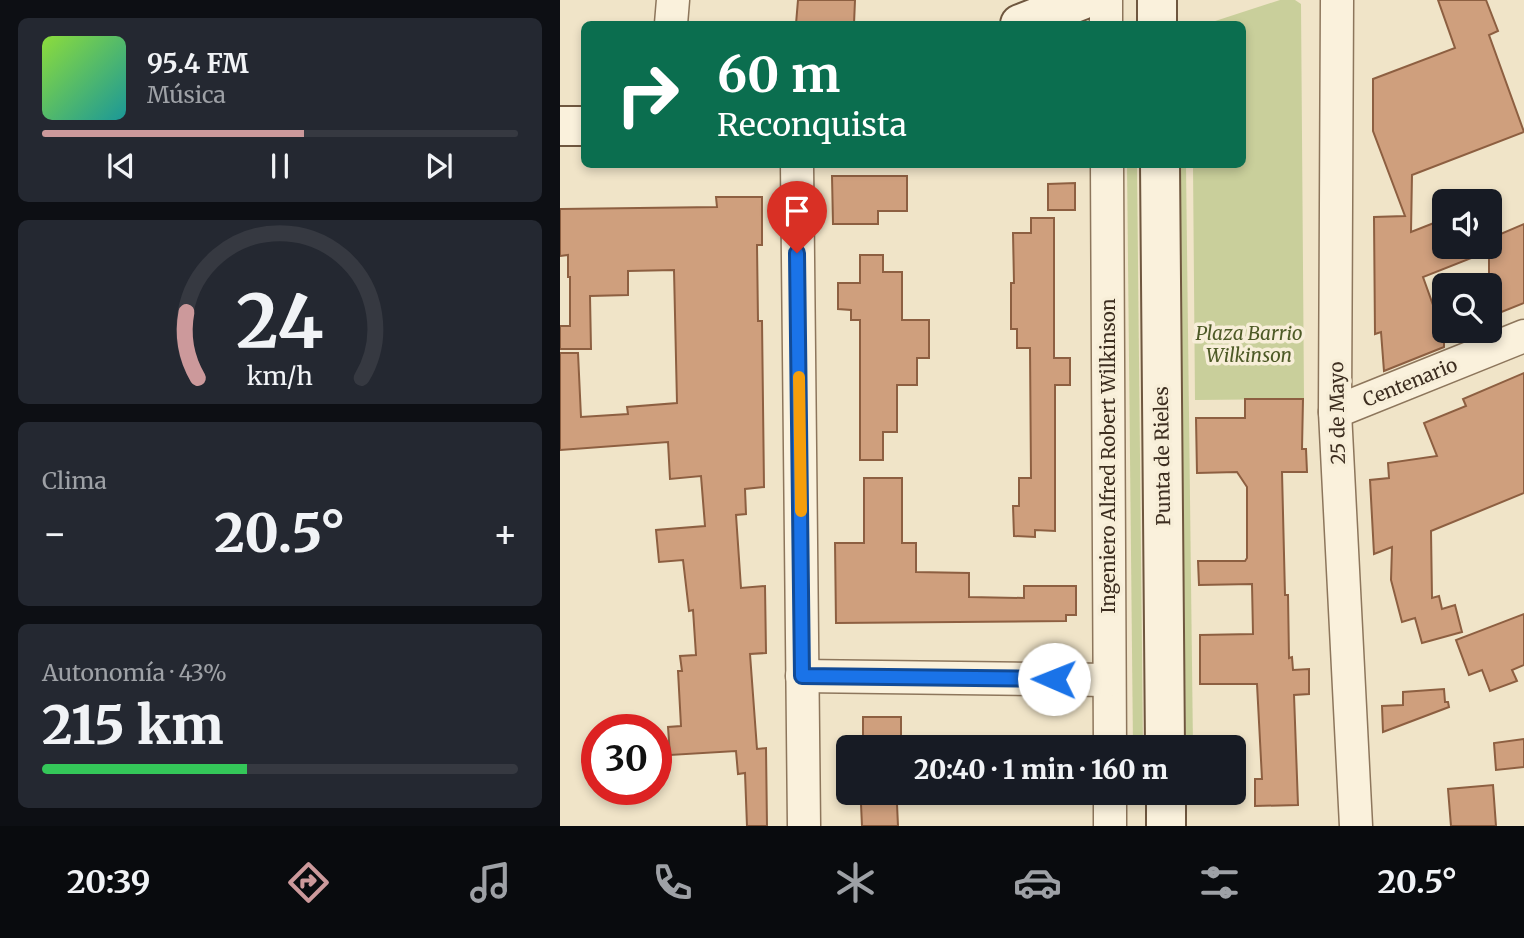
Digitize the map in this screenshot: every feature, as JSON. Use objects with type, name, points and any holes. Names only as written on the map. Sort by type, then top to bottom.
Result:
[{"type":"street","points":[[671,21],[674,0]]},
{"type":"street","points":[[1028,21],[1082,0]]},
{"type":"street","points":[[1106,0],[1106,21]]},
{"type":"street","points":[[1157,0],[1157,21]]},
{"type":"street","name":"25 de Mayo","points":[[1337,0],[1335,412],[1356,826]]},
{"type":"street","points":[[560,126],[581,126]]},
{"type":"street","points":[[797,168],[804,826]]},
{"type":"street","name":"Ingeniero Alfred Robert Wilkinson","points":[[1107,168],[1110,735]]},
{"type":"street","name":"Punta de Rieles","points":[[1160,168],[1165,735]]},
{"type":"street","name":"Centenario","points":[[1335,412],[1524,336]]},
{"type":"street","points":[[802,676],[1109,680]]},
{"type":"street","points":[[1110,805],[1110,826]]},
{"type":"street","points":[[1166,805],[1166,826]]},
{"type":"green space","name":"Plaza Barrio Wilkinson","points":[[1280,0],[1295,0],[1301,4],[1304,399],[1195,400],[1193,168],[1246,168],[1246,21],[1215,21]]},
{"type":"green space","points":[[1127,168],[1137,168],[1143,735],[1133,735]]},
{"type":"green space","points":[[1179,168],[1186,168],[1193,735],[1186,735]]},
{"type":"building","points":[[798,0],[855,0],[854,21],[796,21]]},
{"type":"building","points":[[1438,0],[1486,0],[1498,31],[1489,35],[1524,132],[1412,175],[1411,232],[1432,224],[1432,259],[1469,259],[1423,277],[1432,302],[1432,343],[1444,343],[1444,347],[1384,371],[1381,332],[1375,334],[1374,217],[1405,216],[1373,131],[1373,79],[1455,48]]},
{"type":"building","points":[[832,176],[907,176],[907,211],[878,211],[878,224],[833,224]]},
{"type":"building","points":[[1075,183],[1075,210],[1048,210],[1048,184]]},
{"type":"building","points":[[716,197],[762,197],[762,245],[757,245],[758,321],[762,321],[764,487],[745,489],[746,514],[736,515],[741,588],[765,586],[766,653],[750,654],[757,749],[766,748],[767,826],[747,826],[745,773],[738,774],[736,751],[672,755],[672,727],[681,726],[678,671],[682,671],[680,656],[696,655],[693,610],[689,611],[683,560],[659,562],[656,530],[705,526],[701,476],[670,479],[668,442],[560,450],[560,353],[578,353],[581,417],[628,414],[627,407],[677,403],[674,270],[628,271],[628,295],[590,296],[591,349],[560,349],[560,326],[570,326],[570,277],[568,255],[560,256],[560,209],[717,207]]},
{"type":"building","points":[[1031,218],[1054,218],[1054,358],[1070,358],[1070,385],[1055,385],[1055,531],[1035,530],[1035,537],[1014,536],[1013,506],[1019,506],[1019,478],[1031,478],[1030,348],[1017,348],[1017,329],[1011,329],[1013,233],[1031,233]]},
{"type":"building","points":[[1524,224],[1524,303],[1502,312],[1502,273],[1489,273],[1489,259],[1502,259],[1502,233]]},
{"type":"building","points":[[860,255],[883,255],[883,272],[902,272],[902,320],[929,320],[929,358],[917,358],[917,385],[897,385],[897,432],[883,432],[883,460],[860,460],[860,320],[851,320],[851,310],[838,309],[838,283],[860,283]]},
{"type":"building","points":[[1524,373],[1524,493],[1431,531],[1432,598],[1439,596],[1442,609],[1455,605],[1462,632],[1422,643],[1415,618],[1402,622],[1391,580],[1392,547],[1374,554],[1370,480],[1389,478],[1388,463],[1437,456],[1424,423],[1466,406],[1463,399]]},
{"type":"building","points":[[1245,399],[1303,399],[1302,449],[1306,449],[1307,472],[1282,472],[1289,658],[1292,657],[1293,670],[1309,669],[1309,694],[1294,695],[1298,805],[1255,806],[1255,779],[1262,779],[1257,684],[1200,684],[1200,635],[1253,634],[1252,584],[1199,585],[1198,561],[1245,561],[1247,558],[1247,487],[1237,472],[1197,473],[1196,418],[1245,418]]},
{"type":"building","points":[[864,478],[902,478],[902,543],[916,543],[916,572],[969,573],[969,597],[1024,598],[1024,586],[1076,586],[1076,615],[1066,615],[1066,621],[836,623],[835,543],[864,543]]},
{"type":"building","points":[[1524,614],[1524,665],[1512,670],[1517,681],[1490,691],[1482,670],[1469,675],[1456,640]]},
{"type":"building","points":[[1444,689],[1445,702],[1448,702],[1449,707],[1383,732],[1382,706],[1403,705],[1403,692]]},
{"type":"building","points":[[863,717],[901,717],[901,735],[863,735]]},
{"type":"building","points":[[1524,739],[1524,767],[1496,770],[1494,743]]},
{"type":"building","points":[[1493,785],[1496,826],[1451,826],[1448,789]]},
{"type":"building","points":[[861,805],[897,805],[898,826],[862,826]]},
{"type":"slow traffic","points":[[799,377],[801,511]]},
{"type":"route","points":[[797,253],[802,676],[1054,679]]}]
